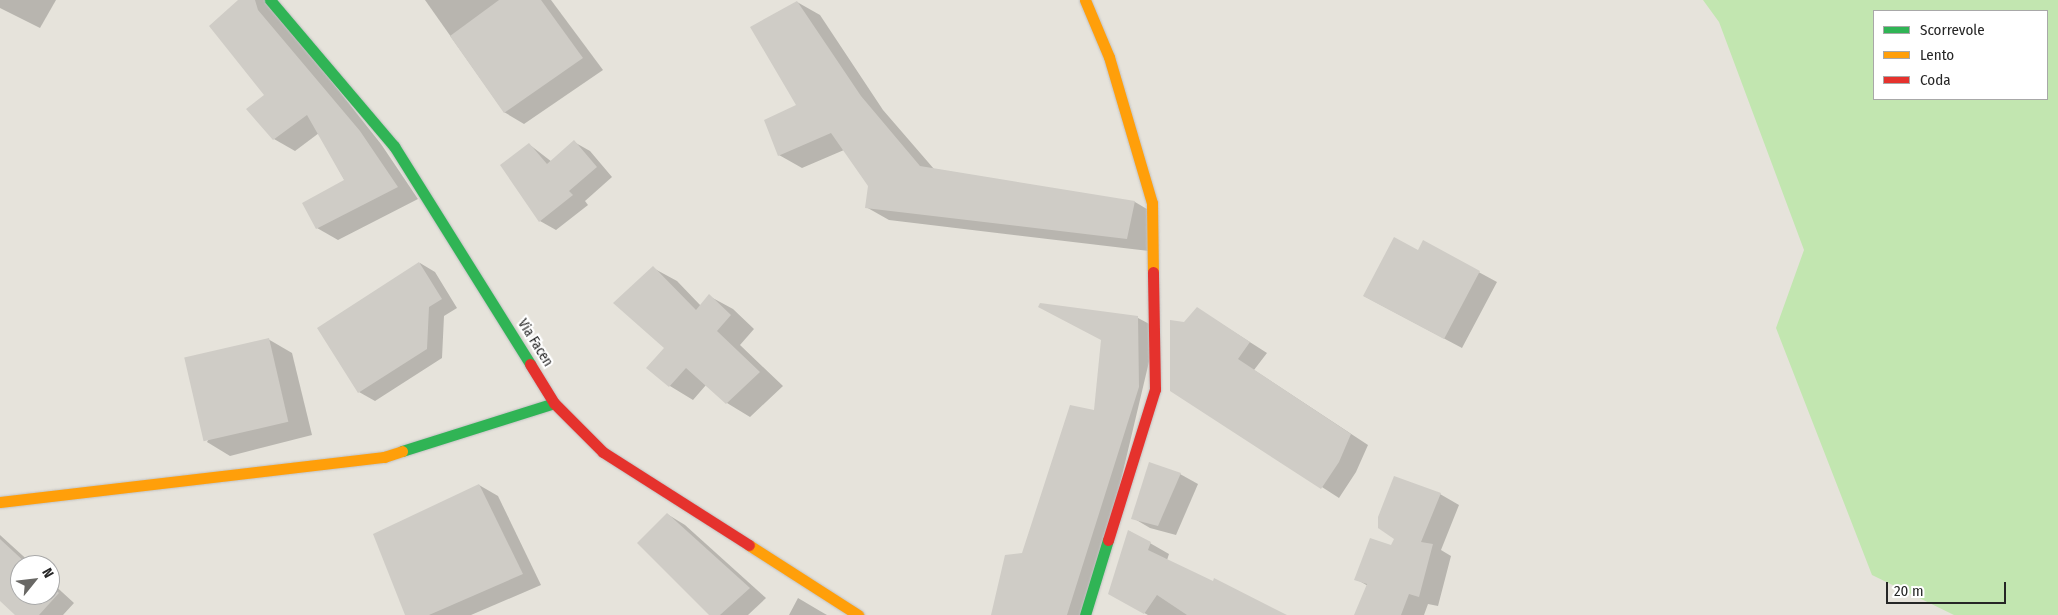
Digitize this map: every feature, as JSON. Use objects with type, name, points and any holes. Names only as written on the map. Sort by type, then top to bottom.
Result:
[{"type":"street","name":"Via Facen","points":[[270,0],[394,146],[554,403],[603,452],[858,615]]},
{"type":"street","points":[[1085,0],[1109,57],[1152,203],[1155,389],[1085,615]]},
{"type":"street","points":[[0,502],[384,457],[554,403]]},
{"type":"green space","points":[[1703,0],[2058,0],[2058,615],[1954,615],[1872,575],[1776,328],[1804,250],[1719,22]]},
{"type":"building","points":[[238,0],[255,0],[258,10],[360,131],[398,187],[316,229],[302,203],[344,180],[307,115],[273,140],[246,109],[264,95],[209,26]]},
{"type":"building","points":[[499,0],[541,0],[583,58],[504,113],[450,36]]},
{"type":"building","points":[[797,1],[861,96],[920,166],[1135,201],[1127,239],[865,208],[868,186],[831,133],[778,156],[764,120],[796,105],[750,27]]},
{"type":"building","points":[[574,140],[597,167],[569,191],[573,195],[539,222],[500,165],[529,143],[547,164]]},
{"type":"building","points":[[1394,237],[1418,250],[1423,240],[1480,271],[1444,339],[1363,296]]},
{"type":"building","points":[[419,262],[442,299],[429,307],[427,349],[358,393],[317,328]]},
{"type":"building","points":[[653,266],[696,310],[709,294],[731,315],[717,331],[760,372],[726,404],[686,368],[669,387],[646,368],[664,348],[613,303]]},
{"type":"building","points":[[1040,303],[1138,316],[1139,387],[1067,615],[991,615],[1005,555],[1022,553],[1070,405],[1094,410],[1101,340],[1038,307]]},
{"type":"building","points":[[1197,307],[1250,342],[1238,359],[1351,434],[1339,462],[1321,489],[1170,391],[1170,320],[1184,322]]},
{"type":"building","points":[[269,338],[288,422],[204,441],[184,358]]},
{"type":"building","points":[[1149,462],[1181,473],[1158,526],[1131,519]]},
{"type":"building","points":[[1394,476],[1441,493],[1421,542],[1433,544],[1419,597],[1409,594],[1401,615],[1354,615],[1367,584],[1354,580],[1370,538],[1391,545],[1394,539],[1378,528],[1378,517]]},
{"type":"building","points":[[479,484],[523,574],[429,615],[405,615],[373,534]]},
{"type":"building","points":[[667,513],[750,588],[720,615],[709,615],[637,543]]},
{"type":"building","points":[[1128,530],[1151,542],[1148,550],[1213,581],[1214,578],[1287,615],[1187,615],[1157,595],[1144,614],[1108,594]]},
{"type":"building","points":[[0,539],[17,555],[10,555],[10,605],[48,605],[39,615],[15,615],[0,601]]},
{"type":"traffic: fast","points":[[270,0],[394,146],[530,364]]},
{"type":"traffic: fast","points":[[402,451],[554,403]]},
{"type":"traffic: fast","points":[[1085,615],[1108,540]]},
{"type":"traffic: slow","points":[[1085,0],[1109,57],[1152,203],[1153,272]]},
{"type":"traffic: slow","points":[[0,502],[384,457],[402,451]]},
{"type":"traffic: slow","points":[[749,545],[858,615]]},
{"type":"traffic: jam","points":[[1108,540],[1155,389],[1153,272]]},
{"type":"traffic: jam","points":[[530,364],[554,403],[603,452],[749,545]]}]
